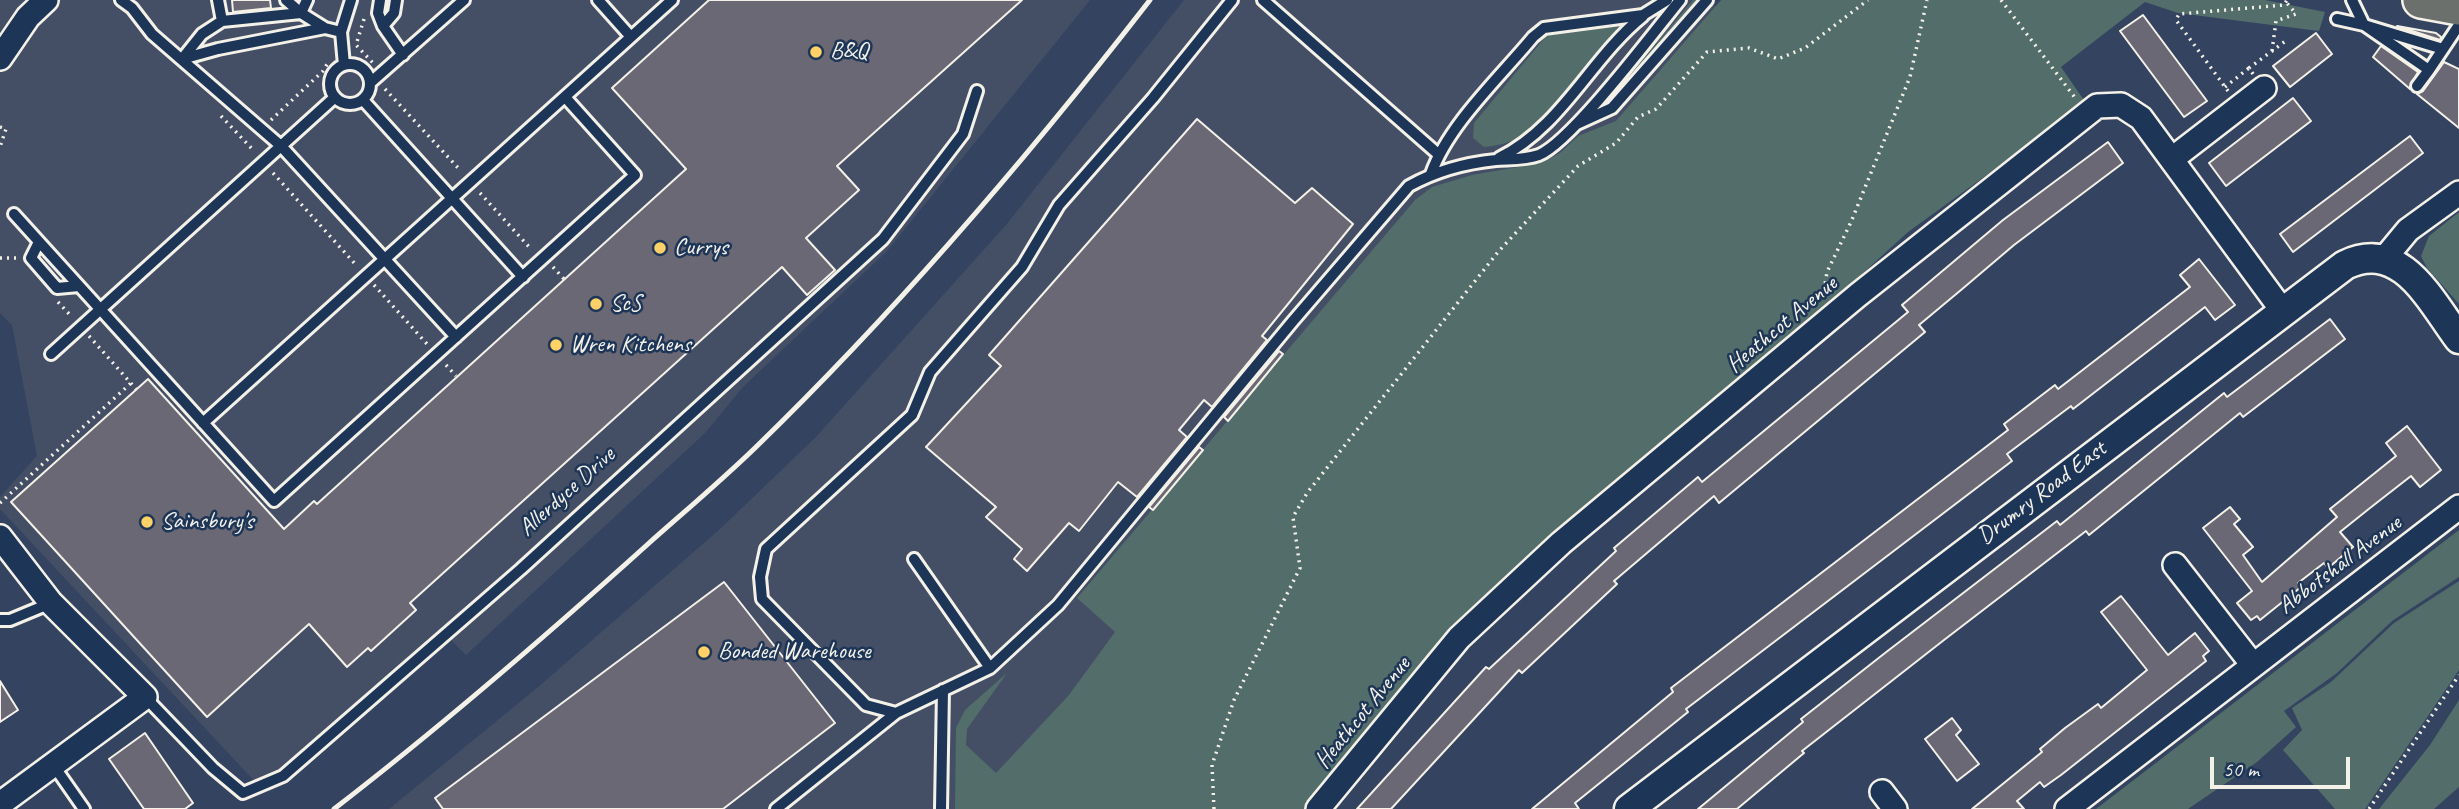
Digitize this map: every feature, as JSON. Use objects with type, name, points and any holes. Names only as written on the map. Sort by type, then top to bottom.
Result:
[{"type":"main road","points":[[2421,0],[2459,7]]},
{"type":"street","points":[[0,58],[28,18],[46,0]]},
{"type":"street","points":[[2172,159],[2264,88]]},
{"type":"street","name":"Heathcot Avenue","points":[[1318,809],[1459,638],[1561,543],[1858,295],[2086,112],[2108,103],[2132,111],[2172,159],[2283,310]]},
{"type":"street","points":[[2459,193],[2408,230],[2384,259],[2396,263],[2416,282],[2459,339]]},
{"type":"street","name":"Drumry Road East","points":[[1629,809],[2283,310],[2345,265],[2371,257],[2384,259]]},
{"type":"street","name":"Abbotshall Avenue","points":[[2067,809],[2459,507]]},
{"type":"street","name":"Allerdyce Drive","points":[[0,537],[51,603],[145,697]]},
{"type":"street","points":[[2175,565],[2253,665]]},
{"type":"street","points":[[0,804],[145,697]]},
{"type":"lane","points":[[121,0],[132,4],[152,34],[281,146],[456,337]]},
{"type":"lane","points":[[218,0],[222,21]]},
{"type":"lane","points":[[286,0],[325,28],[341,32]]},
{"type":"lane","points":[[301,13],[307,0]]},
{"type":"lane","points":[[351,0],[341,32],[344,61],[330,79],[334,98],[345,104],[363,100]]},
{"type":"lane","points":[[380,0],[378,13],[383,26],[403,55]]},
{"type":"lane","points":[[383,26],[394,13],[396,0]]},
{"type":"lane","points":[[363,100],[370,83],[464,0]]},
{"type":"lane","points":[[598,0],[631,37]]},
{"type":"lane","points":[[203,423],[672,0]]},
{"type":"lane","points":[[896,713],[866,705],[762,599],[760,577],[766,549],[912,415],[930,372],[1022,267],[1059,205],[1153,98],[1232,0]]},
{"type":"lane","points":[[1263,0],[1438,154]]},
{"type":"lane","points":[[1497,160],[1525,145],[1545,127],[1625,30],[1667,0]]},
{"type":"lane","points":[[776,809],[896,713],[990,668],[1058,605],[1293,321],[1409,186],[1431,174],[1497,160],[1537,156],[1550,149],[1574,126],[1680,0]]},
{"type":"lane","points":[[1574,126],[1612,108],[1707,0]]},
{"type":"lane","points":[[2352,0],[2364,25],[2429,70]]},
{"type":"lane","points":[[183,59],[202,34],[222,21],[301,13]]},
{"type":"lane","points":[[1431,174],[1438,154],[1533,37],[1544,28],[1643,15]]},
{"type":"lane","points":[[2337,19],[2443,49]]},
{"type":"lane","points":[[2417,86],[2459,25]]},
{"type":"lane","points":[[183,59],[218,49],[325,28]]},
{"type":"lane","points":[[344,61],[361,68],[370,83]]},
{"type":"lane","name":"Allerdyce Drive","points":[[145,697],[213,768],[243,793],[283,776],[522,569],[883,239],[963,134],[977,91]]},
{"type":"lane","points":[[14,214],[274,500],[635,175],[565,97]]},
{"type":"lane","points":[[51,354],[334,98]]},
{"type":"lane","points":[[363,100],[523,276]]},
{"type":"lane","points":[[39,242],[31,258],[57,288],[79,286]]},
{"type":"lane","points":[[914,559],[990,668]]},
{"type":"lane","points":[[0,620],[17,617],[51,603]]},
{"type":"lane","points":[[941,809],[943,690]]},
{"type":"lane","points":[[54,766],[85,809]]},
{"type":"path","points":[[1214,809],[1212,765],[1234,700],[1300,569],[1293,517],[1307,493],[1498,252],[1578,166],[1616,143],[1638,117],[1656,108],[1707,52],[1749,48],[1778,59],[1805,48],[1868,0]]},
{"type":"path","points":[[1827,272],[1851,222],[1910,77],[1927,0]]},
{"type":"path","points":[[2001,0],[2086,112]]},
{"type":"path","points":[[2240,107],[2176,20],[2179,14],[2287,1],[2296,14],[2276,21],[2272,51]]},
{"type":"path","points":[[366,11],[356,45],[391,85],[385,89],[535,253],[544,257],[564,279]]},
{"type":"path","points":[[2261,59],[2287,40]]},
{"type":"path","points":[[245,142],[323,71],[330,60],[344,61],[363,52]]},
{"type":"path","points":[[2225,87],[2249,68]]},
{"type":"path","points":[[217,111],[456,376]]},
{"type":"path","points":[[0,127],[6,129],[0,147]]},
{"type":"path","points":[[0,503],[131,383]]},
{"type":"path","points":[[2369,809],[2459,675]]},
{"type":"shaded area","points":[[0,0],[1090,0],[887,251],[743,387],[705,433],[466,655],[445,634],[260,787],[0,509],[0,497],[37,456],[12,325],[0,313]]},
{"type":"shaded area","points":[[1184,0],[1707,0],[1718,8],[1008,809],[389,809],[537,688],[719,530],[815,438],[1006,225]]},
{"type":"green space","points":[[1693,0],[1699,0],[1612,102],[1603,107]]},
{"type":"green space","points":[[1721,0],[2265,0],[2325,12],[2319,31],[2178,13],[2145,2],[2061,67],[2086,103],[1908,232],[1805,326],[1522,568],[1391,699],[1304,809],[955,809],[956,728],[965,710],[1007,673],[967,729],[966,745],[996,773],[1069,695],[1115,632],[1077,598],[1415,200],[1432,187],[1472,175],[1541,163],[1560,153],[1578,136],[1616,121]]},
{"type":"green space","points":[[1621,24],[1557,102],[1531,129],[1516,139],[1493,146],[1484,147],[1473,138],[1474,123],[1547,35],[1560,29]]},
{"type":"green space","points":[[2459,212],[2459,304],[2427,268],[2421,256],[2429,236]]},
{"type":"green space","points":[[2459,530],[2459,577],[2392,621],[2337,673],[2284,711],[2296,727],[2257,762],[2188,809],[2096,809]]},
{"type":"green space","points":[[2459,581],[2459,670],[2365,809],[2335,809],[2283,750],[2302,730],[2292,708],[2331,682],[2394,623]]},
{"type":"green space","points":[[2459,700],[2459,787],[2434,809],[2379,809],[2430,745]]},
{"type":"building","points":[[232,0],[270,0],[271,8],[233,12]]},
{"type":"building","points":[[709,0],[1022,0],[837,166],[859,190],[806,238],[835,270],[807,295],[782,267],[410,603],[416,610],[371,651],[368,648],[347,667],[309,624],[207,717],[11,502],[148,379],[284,529],[314,501],[317,504],[686,169],[612,88]]},
{"type":"building","points":[[2143,15],[2207,101],[2184,117],[2120,31]]},
{"type":"building","points":[[2397,26],[2436,33],[2441,37],[2440,40]]},
{"type":"building","points":[[2316,33],[2332,54],[2290,87],[2273,66]]},
{"type":"building","points":[[2381,46],[2418,72],[2410,89],[2373,57]]},
{"type":"building","points":[[2444,62],[2459,69],[2459,128],[2417,94],[2423,91]]},
{"type":"building","points":[[2293,98],[2311,121],[2226,186],[2209,163]]},
{"type":"building","points":[[1197,119],[1295,203],[1312,188],[1353,224],[1262,336],[1267,340],[1212,407],[1204,400],[1179,430],[1187,437],[1137,497],[1118,482],[1079,531],[1069,523],[1027,571],[1014,559],[1022,549],[986,517],[996,507],[926,447],[1001,366],[989,355]]},
{"type":"building","points":[[2410,136],[2423,153],[2293,252],[2280,234]]},
{"type":"building","points":[[2108,142],[2123,163],[2014,245],[1919,325],[1925,332],[1719,503],[1714,496],[1614,581],[1617,584],[1522,673],[1519,670],[1391,809],[1357,809],[1486,667],[1489,669],[1616,551],[1614,548],[1698,477],[1702,482],[1908,312],[1902,305],[2003,220]]},
{"type":"building","points":[[2199,259],[2235,305],[2215,320],[2205,307],[2073,409],[2071,406],[2007,454],[2012,461],[1686,709],[1688,712],[1575,803],[1579,809],[1532,809],[1673,692],[1671,688],[2008,430],[2004,424],[2055,385],[2058,389],[2190,287],[2180,275]]},
{"type":"building","points":[[2330,319],[2345,339],[2243,417],[2240,413],[2089,535],[2086,531],[1944,640],[1802,751],[1804,753],[1737,809],[1698,809],[1803,722],[1801,719],[1885,653],[2057,521],[2060,525],[2224,393],[2227,397]]},
{"type":"building","points":[[1279,351],[1283,354],[1228,421],[1224,417]]},
{"type":"building","points":[[2407,426],[2441,470],[2420,487],[2411,476],[2370,508],[2340,532],[2353,547],[2328,568],[2324,563],[2298,583],[2301,587],[2260,620],[2257,616],[2251,620],[2237,603],[2252,591],[2203,528],[2230,507],[2240,519],[2234,524],[2253,547],[2243,555],[2262,582],[2337,517],[2330,509],[2396,456],[2386,443]]},
{"type":"building","points":[[1199,447],[1203,450],[1153,510],[1149,507]]},
{"type":"building","name":"Bonded Warehouse","points":[[724,582],[835,723],[723,809],[443,809],[435,798]]},
{"type":"building","points":[[2121,596],[2168,655],[2195,633],[2209,651],[2203,656],[2206,661],[2061,775],[2044,787],[2040,782],[2017,801],[2024,809],[1972,809],[2042,752],[2040,749],[2065,728],[2098,704],[2101,708],[2147,670],[2101,612]]},
{"type":"building","points":[[0,681],[18,710],[0,722]]},
{"type":"building","points":[[1952,718],[1961,730],[1956,735],[1979,764],[1957,781],[1925,739]]},
{"type":"building","points":[[145,733],[193,803],[185,809],[144,809],[109,759]]},
{"type":"railway","points":[[334,809],[533,646],[716,484],[809,395],[911,286],[1010,174],[1150,0]]},
{"type":"place","name":"B&Q","points":[[816,52]]},
{"type":"place","name":"Currys","points":[[660,248]]},
{"type":"place","name":"ScS","points":[[596,304]]},
{"type":"place","name":"Wren Kitchens","points":[[556,345]]},
{"type":"place","name":"Sainsbury's","points":[[147,522]]},
{"type":"place","name":"Bonded Warehouse","points":[[704,652]]}]
